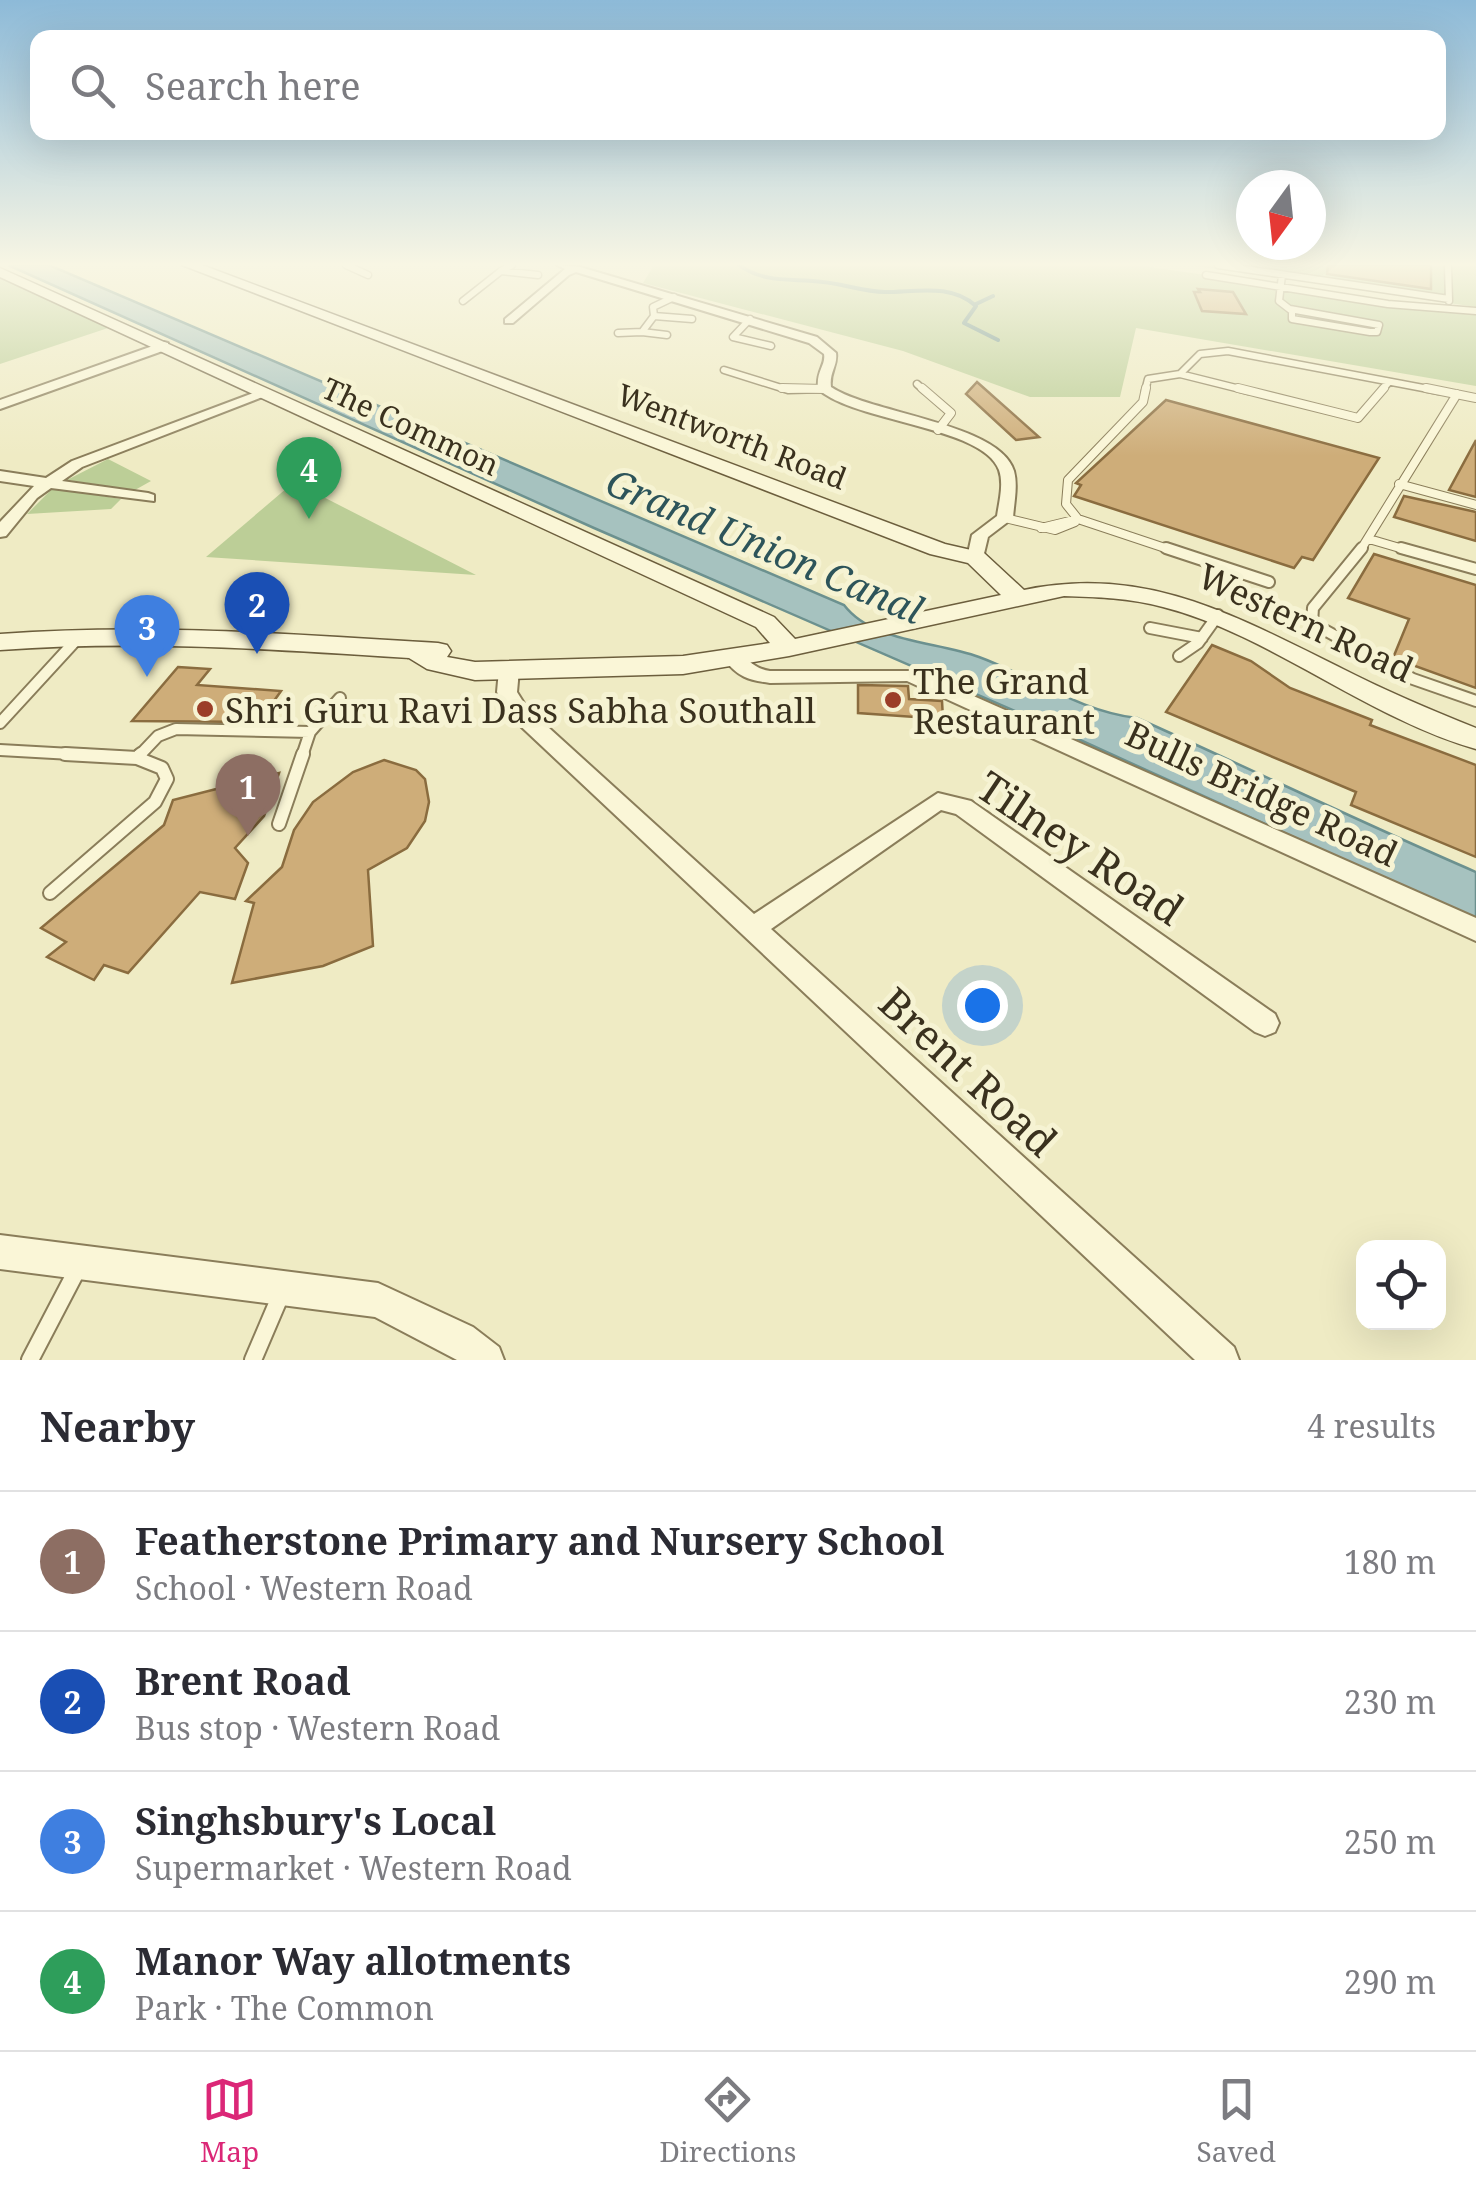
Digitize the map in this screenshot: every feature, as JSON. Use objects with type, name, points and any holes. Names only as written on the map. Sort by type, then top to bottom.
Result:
[{"type":"street","name":"The Common","points":[[125,328],[765,622],[789,648]]},
{"type":"street","name":"Wentworth Road","points":[[356,328],[938,549],[976,558],[1018,598]]},
{"type":"street","points":[[776,328],[824,346],[831,360],[823,374],[825,389],[843,401],[938,430],[993,452],[1004,464],[1008,483],[1005,518],[980,535],[976,558]]},
{"type":"street","points":[[0,405],[164,346]]},
{"type":"street","points":[[0,532],[45,483],[117,447],[266,393]]},
{"type":"street","points":[[0,476],[148,498]]},
{"type":"street","name":"Western Road","points":[[0,642],[80,636],[197,637],[419,653],[437,663],[475,671],[683,665],[789,648],[1064,589],[1109,589],[1160,596],[1218,614],[1323,670],[1476,739]]},
{"type":"street","name":"Bulls Bridge Road","points":[[734,658],[748,674],[770,677],[910,675],[1476,930]]},
{"type":"street","name":"Brent Road","points":[[509,670],[507,692],[519,713],[1220,1360]]},
{"type":"street","name":"Tilney Road","points":[[752,929],[938,801],[963,808],[1264,1023]]},
{"type":"street","points":[[0,1252],[378,1300],[460,1340],[486,1360]]},
{"type":"lane","points":[[642,332],[645,328]]},
{"type":"lane","points":[[741,328],[731,340],[771,346]]},
{"type":"lane","points":[[1350,328],[1374,332],[1377,328]]},
{"type":"lane","points":[[618,333],[668,335]]},
{"type":"lane","points":[[1180,374],[1188,362],[1206,350],[1476,398]]},
{"type":"lane","points":[[724,370],[788,390],[825,389]]},
{"type":"lane","points":[[1268,582],[1078,518],[1066,504],[1068,480],[1143,402],[1148,380],[1180,374],[1358,418],[1389,382]]},
{"type":"lane","points":[[916,384],[951,413],[938,430]]},
{"type":"lane","points":[[1457,394],[1369,539],[1313,608],[1312,623],[1413,679],[1476,701]]},
{"type":"lane","points":[[1399,484],[1476,505]]},
{"type":"lane","points":[[1005,518],[1061,530],[1078,518]]},
{"type":"lane","points":[[1369,539],[1476,569]]},
{"type":"lane","points":[[1179,656],[1202,638],[1218,614]]},
{"type":"lane","points":[[1150,628],[1202,638]]},
{"type":"lane","points":[[0,723],[80,636]]},
{"type":"lane","points":[[279,824],[310,732],[340,698]]},
{"type":"lane","points":[[136,758],[170,728],[284,736],[310,732]]},
{"type":"lane","points":[[0,750],[136,758],[162,768],[167,778],[155,802],[50,893]]},
{"type":"lane","points":[[30,1360],[81,1262]]},
{"type":"lane","points":[[253,1360],[283,1288]]},
{"type":"green space","points":[[0,328],[107,328],[0,364]]},
{"type":"green space","points":[[817,328],[1136,328],[1120,397],[1030,397],[903,351]]},
{"type":"green space","points":[[1139,328],[1476,328],[1476,386]]},
{"type":"green space","points":[[108,459],[151,481],[135,490],[67,480]]},
{"type":"green space","points":[[294,482],[476,575],[206,557]]},
{"type":"green space","points":[[53,488],[121,499],[111,509],[27,514]]},
{"type":"water","points":[[149,328],[197,328],[844,605],[871,627],[979,657],[1096,709],[1137,718],[1476,872],[1476,920],[1045,724]]},
{"type":"building","points":[[977,382],[1039,437],[1016,440],[966,394]]},
{"type":"building","points":[[1166,400],[1379,458],[1313,560],[1302,557],[1294,568],[1074,496],[1081,485],[1076,483]]},
{"type":"building","points":[[1476,440],[1476,497],[1449,490]]},
{"type":"building","points":[[1404,496],[1476,512],[1476,541],[1394,517]]},
{"type":"building","points":[[1374,554],[1476,585],[1476,688],[1393,658],[1409,619],[1348,598]]},
{"type":"building","points":[[1212,645],[1251,661],[1290,688],[1372,720],[1370,725],[1476,765],[1476,857],[1351,805],[1356,792],[1166,712]]},
{"type":"building","name":"Shri Guru Ravi Dass Sabha Southall","points":[[178,667],[210,669],[197,685],[281,691],[259,722],[132,721]]},
{"type":"building","points":[[858,685],[908,686],[909,699],[942,701],[943,719],[858,713]]},
{"type":"building","points":[[384,760],[416,770],[425,779],[429,802],[425,821],[407,848],[368,870],[373,946],[323,966],[232,983],[254,903],[246,901],[282,867],[294,830],[313,802],[353,772]]},
{"type":"building","points":[[279,773],[264,816],[235,848],[248,863],[235,899],[200,892],[128,973],[104,965],[94,980],[47,957],[66,942],[41,928],[164,825],[173,800]]},
{"type":"waterway","points":[[975,328],[998,340]]},
{"type":"place","name":"Manor Way allotments","points":[[309,519]]},
{"type":"place","name":"Brent Road","points":[[257,654]]},
{"type":"place","name":"Singhsbury's Local","points":[[147,677]]},
{"type":"place","name":"The Grand Restaurant","points":[[893,700]]},
{"type":"place","name":"Shri Guru Ravi Dass Sabha Southall","points":[[205,709]]},
{"type":"place","name":"Featherstone Primary and Nursery School","points":[[248,836]]},
{"type":"water label","name":"Grand Union Canal","points":[[765,545]]}]
